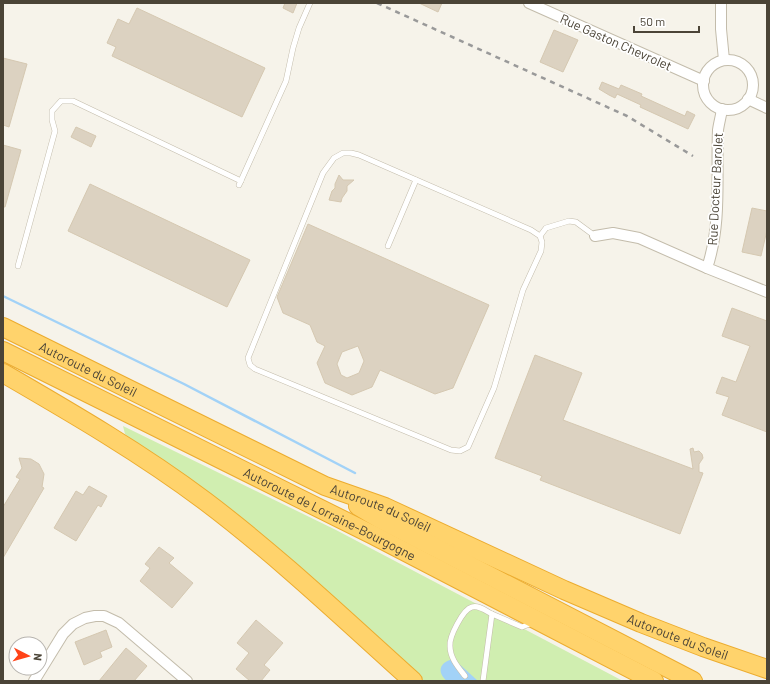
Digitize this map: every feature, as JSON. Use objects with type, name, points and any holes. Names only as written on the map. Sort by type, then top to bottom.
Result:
[{"type":"highway","name":"Autoroute du Soleil","points":[[3,327],[325,486],[385,507],[630,619],[703,647],[767,669]]},
{"type":"highway","name":"Autoroute de Lorraine-Bourgogne","points":[[3,351],[274,485],[539,620],[654,681]]},
{"type":"highway","points":[[3,373],[107,434],[150,462],[206,502],[285,566],[413,681]]},
{"type":"highway","name":"Autoroute de Lorraine-Bourgogne","points":[[325,486],[380,519],[693,681]]},
{"type":"street","name":"Rue Gaston Chevrolet","points":[[529,3],[704,81]]},
{"type":"street","points":[[721,3],[720,28],[724,60]]},
{"type":"street","points":[[724,60],[740,63],[749,72],[753,84],[752,92],[743,105],[729,110],[722,109],[709,102],[703,88],[706,74],[710,67],[724,60]]},
{"type":"street","points":[[748,99],[767,108]]},
{"type":"street","name":"Rue Docteur Barolet","points":[[707,268],[712,253],[716,225],[718,128],[722,109]]},
{"type":"street","points":[[594,236],[613,233],[639,238],[707,268],[767,292]]},
{"type":"street","points":[[34,681],[63,634],[73,624],[85,618],[95,616],[104,616],[119,623],[187,681]]},
{"type":"lane","points":[[18,266],[53,141],[55,131],[52,111],[61,100],[73,101],[240,183],[286,81],[299,28],[310,3]]},
{"type":"lane","points":[[351,152],[531,230],[540,236],[542,242],[541,251],[523,290],[494,388],[468,447],[460,451],[451,450],[255,369],[250,365],[248,358],[323,173],[334,158],[343,153],[351,152]]},
{"type":"lane","points":[[388,246],[416,180]]},
{"type":"lane","points":[[540,236],[546,228],[569,221],[576,222],[594,236]]},
{"type":"lane","points":[[465,676],[451,655],[450,645],[453,634],[463,613],[469,607],[477,606],[522,627],[539,620]]},
{"type":"lane","points":[[483,681],[492,614]]},
{"type":"green space","points":[[123,426],[336,530],[623,681],[424,681],[363,627],[125,434]]},
{"type":"water","points":[[450,660],[456,661],[478,681],[447,681],[442,675],[441,667]]},
{"type":"building","points":[[285,3],[297,3],[293,13],[283,8]]},
{"type":"building","points":[[419,3],[442,3],[438,12]]},
{"type":"building","points":[[137,8],[265,68],[242,117],[112,56],[116,47],[107,43],[118,19],[129,24]]},
{"type":"building","points":[[554,30],[578,40],[563,72],[540,62]]},
{"type":"building","points":[[3,58],[27,64],[9,127],[3,125]]},
{"type":"building","points":[[602,82],[619,89],[621,85],[685,116],[687,111],[695,115],[688,129],[640,107],[641,105],[617,94],[615,98],[609,95],[599,89]]},
{"type":"building","points":[[76,127],[96,136],[91,147],[71,137]]},
{"type":"building","points":[[3,145],[21,150],[5,207],[3,207]]},
{"type":"building","points":[[339,175],[343,180],[354,180],[347,186],[347,191],[341,202],[329,200]]},
{"type":"building","points":[[90,184],[250,260],[227,307],[68,231]]},
{"type":"building","points":[[752,208],[767,211],[767,230],[761,256],[742,252]]},
{"type":"building","points":[[308,224],[489,305],[453,388],[435,394],[380,370],[372,387],[352,395],[325,383],[317,363],[325,346],[317,342],[310,325],[283,313],[277,297]],"holes":[[[358,346],[364,361],[359,373],[347,378],[341,375],[337,364],[342,352]]]},
{"type":"building","points":[[732,308],[767,321],[767,432],[722,415],[729,397],[716,393],[722,377],[736,382],[750,346],[722,336]]},
{"type":"building","points":[[535,355],[582,373],[563,420],[693,469],[690,449],[693,448],[694,452],[699,451],[702,454],[703,458],[699,464],[699,472],[703,473],[680,534],[540,480],[542,476],[495,458]]},
{"type":"building","points":[[19,458],[31,459],[39,464],[44,474],[42,487],[44,488],[3,558],[3,507],[20,479],[16,477],[22,468]]},
{"type":"building","points":[[89,486],[107,496],[101,507],[98,505],[76,541],[54,528],[76,491],[83,495]]},
{"type":"building","points":[[159,547],[174,558],[169,563],[193,583],[172,608],[140,581],[150,568],[145,564]]},
{"type":"building","points":[[256,620],[283,643],[264,665],[270,670],[261,681],[250,681],[236,669],[249,653],[237,643]]},
{"type":"building","points":[[106,630],[112,647],[100,652],[102,657],[84,665],[75,642]]},
{"type":"building","points":[[126,648],[147,666],[134,681],[99,681]]},
{"type":"waterway","points":[[3,296],[184,384],[355,473]]},
{"type":"railway","points":[[377,3],[627,116],[693,156]]}]
